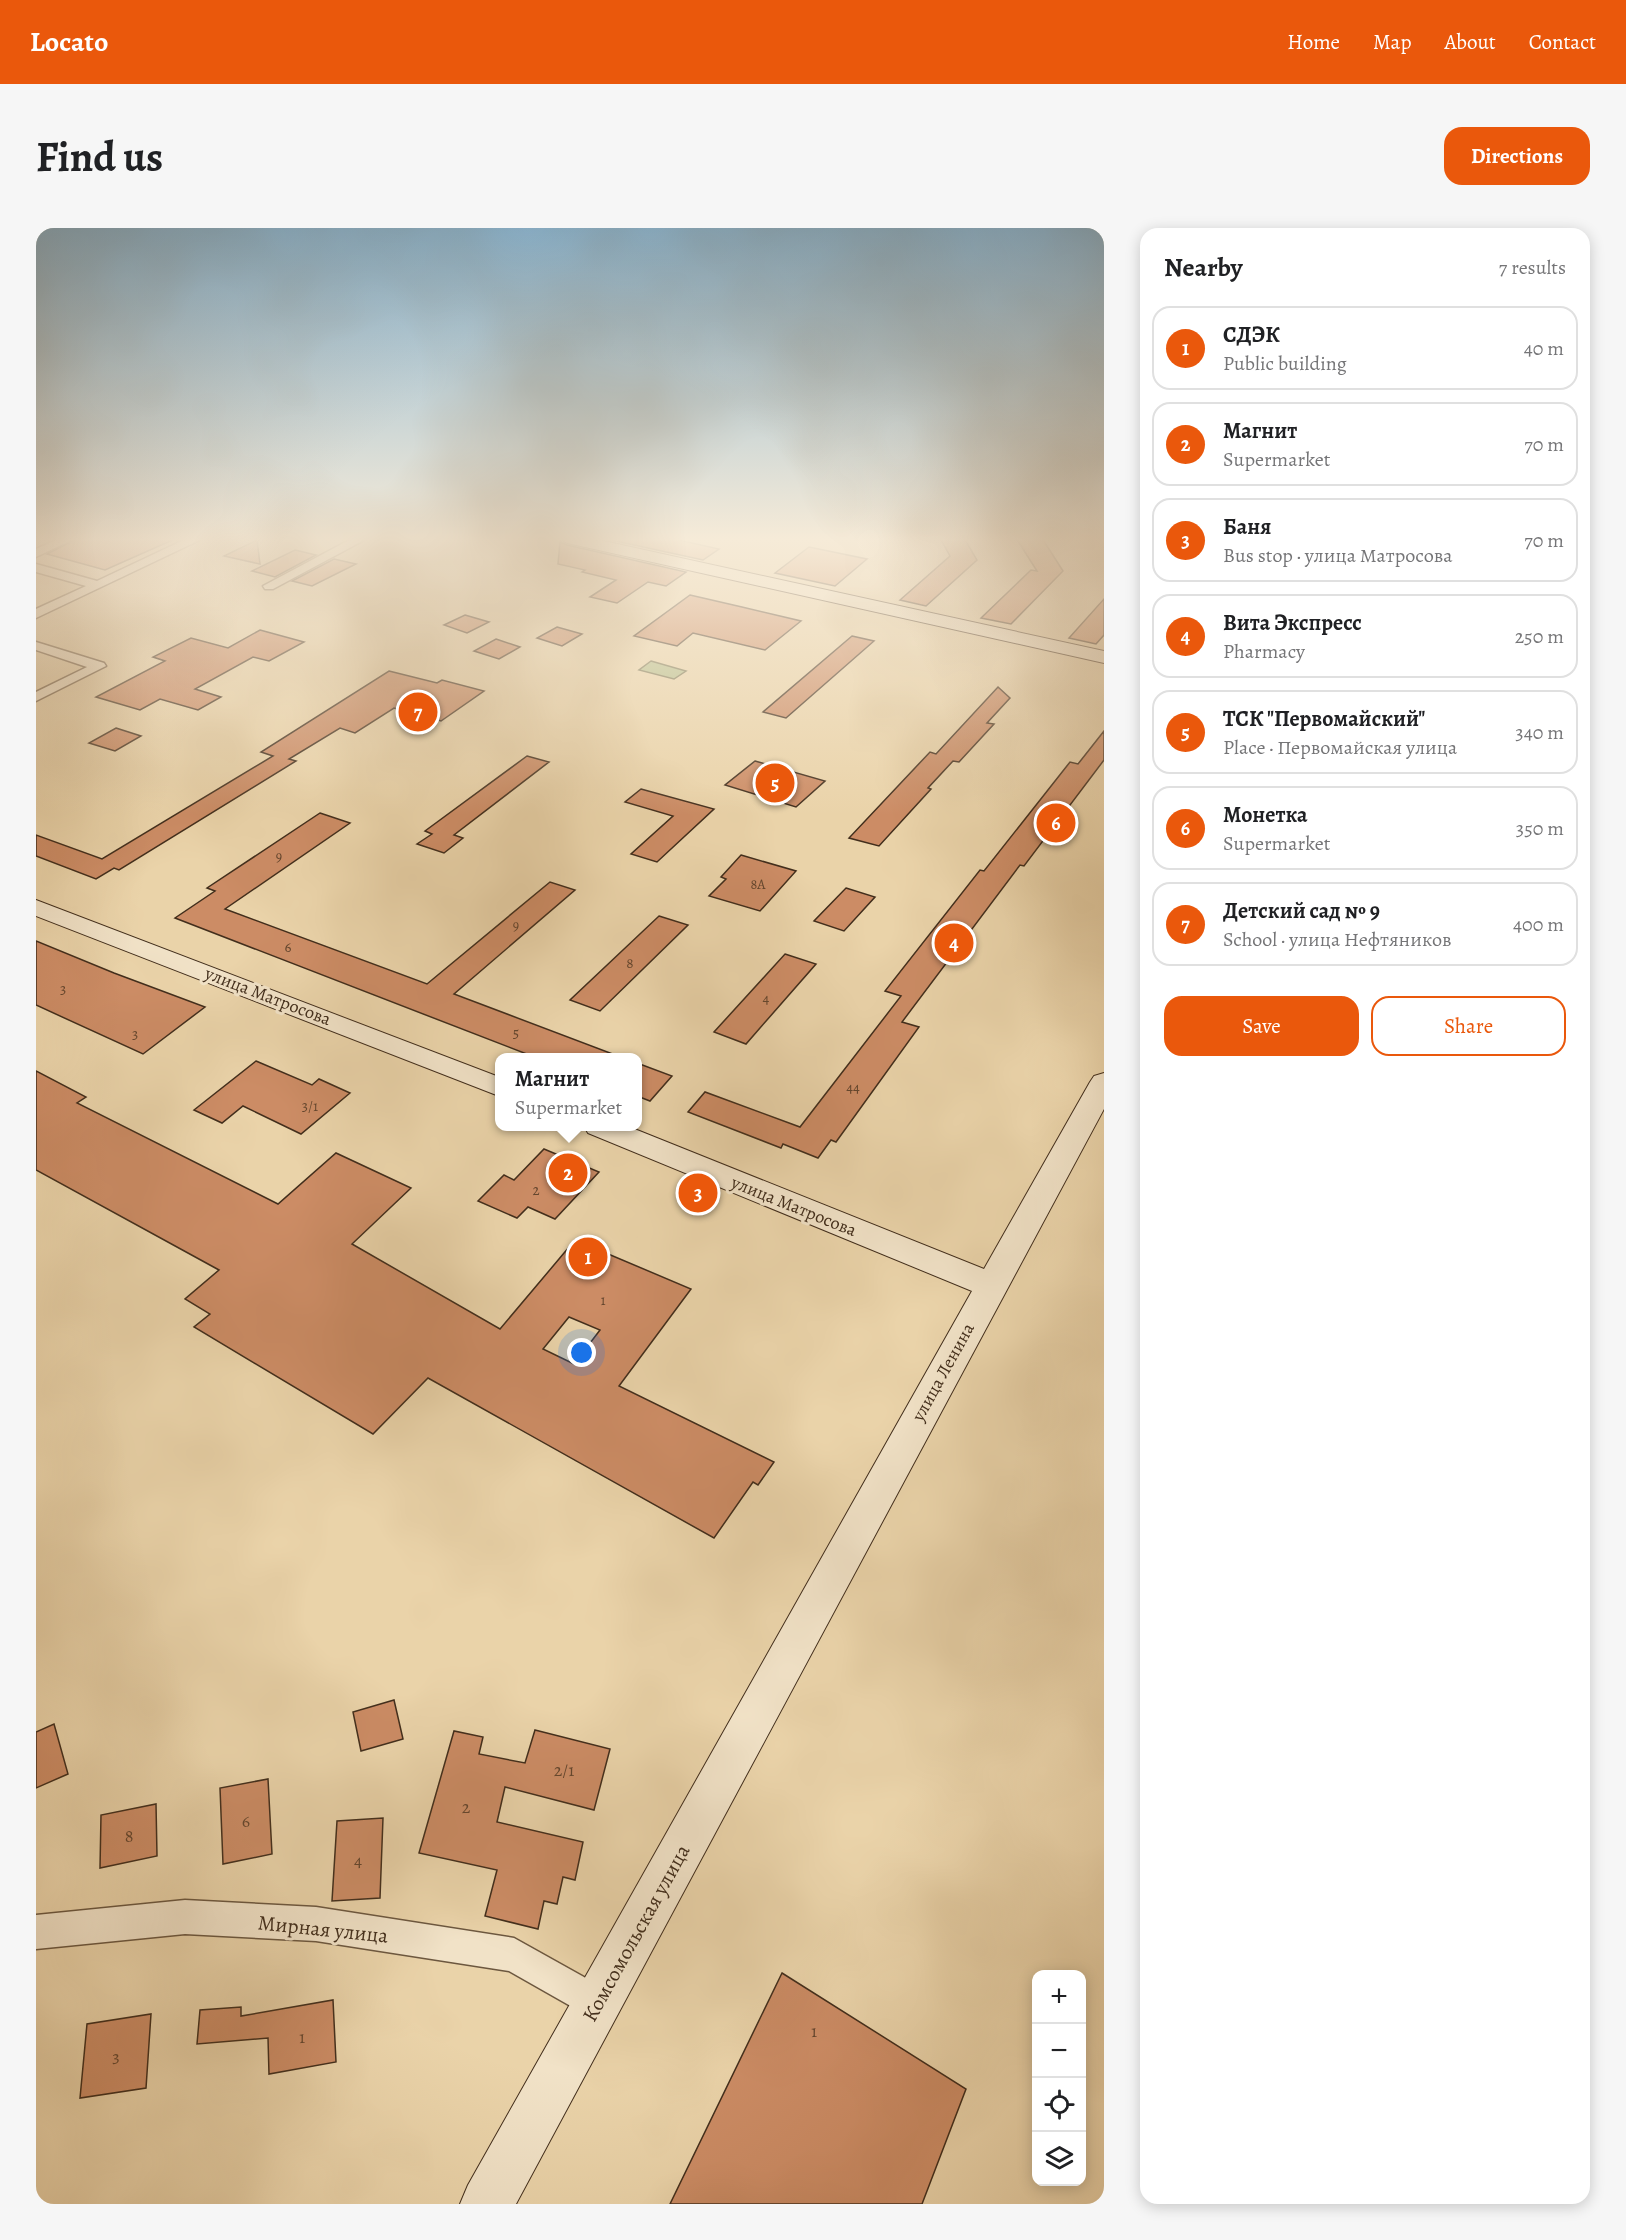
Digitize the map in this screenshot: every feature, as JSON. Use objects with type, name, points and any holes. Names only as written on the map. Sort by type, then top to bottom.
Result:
[{"type":"street","points":[[983,630],[1104,657]]},
{"type":"street","points":[[36,646],[99,666],[36,696]]},
{"type":"street","name":"улица Матросова","points":[[36,907],[495,1084]]},
{"type":"street","name":"улица Ленина","points":[[784,1662],[1104,1082]]},
{"type":"street","name":"улица Матросова","points":[[610,1131],[991,1285]]},
{"type":"street","name":"Комсомольская улица","points":[[487,2204],[784,1662]]},
{"type":"street","name":"Мирная улица","points":[[36,1932],[185,1917],[316,1924],[514,1955],[597,2003]]},
{"type":"green space","points":[[651,661],[686,671],[674,679],[639,670]]},
{"type":"building","points":[[260,630],[304,642],[269,661],[253,657],[195,689],[221,697],[198,710],[160,699],[140,710],[96,697],[165,661],[153,657],[191,638],[228,648]]},
{"type":"building","points":[[551,630],[568,630],[582,634],[562,646],[537,638]]},
{"type":"building","points":[[642,630],[790,630],[765,650],[693,633],[677,646],[634,636]]},
{"type":"building","points":[[1076,630],[1104,630],[1104,635],[1096,644],[1069,638]]},
{"type":"building","points":[[852,636],[874,641],[786,718],[763,712]]},
{"type":"building","points":[[496,639],[520,647],[499,659],[474,651]]},
{"type":"building","points":[[389,671],[437,683],[442,680],[484,691],[441,721],[394,708],[355,733],[340,728],[289,759],[296,761],[119,870],[114,868],[96,879],[36,856],[36,835],[102,859],[273,756],[261,752]]},
{"type":"building","points":[[998,687],[1010,698],[987,723],[994,724],[959,762],[953,761],[879,846],[849,838],[930,752],[936,754]]},
{"type":"building","points":[[116,728],[141,736],[115,751],[89,743]]},
{"type":"building","points":[[1104,731],[1104,760],[1024,866],[1020,865],[902,1022],[919,1027],[836,1142],[831,1140],[818,1158],[783,1144],[781,1148],[688,1112],[705,1092],[800,1127],[901,996],[885,991],[980,870],[984,871],[1070,762],[1078,764]]},
{"type":"building","points":[[527,756],[549,762],[454,835],[463,838],[444,853],[417,844],[432,834],[425,831]]},
{"type":"building","points":[[755,761],[825,781],[796,807],[725,785]]},
{"type":"building","points":[[641,789],[714,809],[657,862],[631,854],[673,816],[625,802]]},
{"type":"building","points":[[320,813],[350,823],[225,909],[427,984],[550,882],[575,890],[454,994],[610,1053],[524,1053],[175,918],[215,891],[207,888]]},
{"type":"building","points":[[741,855],[796,871],[760,911],[709,896],[726,879],[721,877]]},
{"type":"building","points":[[846,888],[875,897],[844,931],[814,921]]},
{"type":"building","points":[[659,916],[688,925],[600,1011],[570,1000]]},
{"type":"building","points":[[36,941],[205,1007],[143,1054],[36,1005]]},
{"type":"building","points":[[785,954],[816,964],[746,1044],[714,1032]]},
{"type":"building","points":[[256,1061],[312,1085],[319,1079],[350,1093],[301,1134],[243,1106],[222,1123],[194,1110]]},
{"type":"building","points":[[642,1065],[672,1076],[650,1101],[642,1098]]},
{"type":"building","points":[[36,1071],[86,1097],[77,1103],[278,1204],[336,1153],[411,1188],[352,1244],[500,1329],[575,1240],[691,1289],[619,1386],[774,1462],[758,1485],[753,1482],[714,1538],[428,1378],[373,1434],[194,1327],[210,1314],[185,1299],[219,1270],[36,1170]],"holes":[[[569,1317],[600,1330],[574,1364],[543,1349]]]},
{"type":"building","points":[[544,1149],[599,1172],[555,1219],[528,1207],[517,1218],[478,1201],[504,1175],[514,1180]]},
{"type":"building","points":[[394,1700],[403,1739],[361,1751],[353,1712]]},
{"type":"building","points":[[54,1724],[68,1774],[36,1788],[36,1732]]},
{"type":"building","points":[[535,1730],[610,1749],[594,1810],[505,1787],[497,1822],[583,1842],[575,1880],[563,1877],[557,1904],[544,1901],[538,1929],[485,1916],[497,1870],[419,1853],[454,1731],[483,1737],[479,1754],[525,1763]]},
{"type":"building","points":[[268,1779],[272,1854],[223,1864],[220,1788]]},
{"type":"building","points":[[156,1804],[157,1856],[100,1868],[101,1815]]},
{"type":"building","points":[[383,1818],[380,1898],[332,1901],[337,1821]]},
{"type":"building","points":[[782,1973],[966,2089],[922,2204],[670,2204]]},
{"type":"building","points":[[333,2000],[336,2062],[269,2074],[268,2038],[197,2044],[200,2010],[241,2007],[241,2016]]},
{"type":"building","points":[[151,2014],[146,2088],[80,2098],[87,2024]]},
{"type":"place","name":"Детский сад № 9","points":[[418,712]]},
{"type":"place","name":"ТСК \"Первомайский\"","points":[[775,783]]},
{"type":"place","name":"Монетка","points":[[1056,823]]},
{"type":"place","name":"Вита Экспресс","points":[[954,943]]},
{"type":"place","name":"Магнит","points":[[568,1173]]},
{"type":"place","name":"Баня","points":[[698,1193]]},
{"type":"place","name":"СДЭК","points":[[588,1257]]}]
